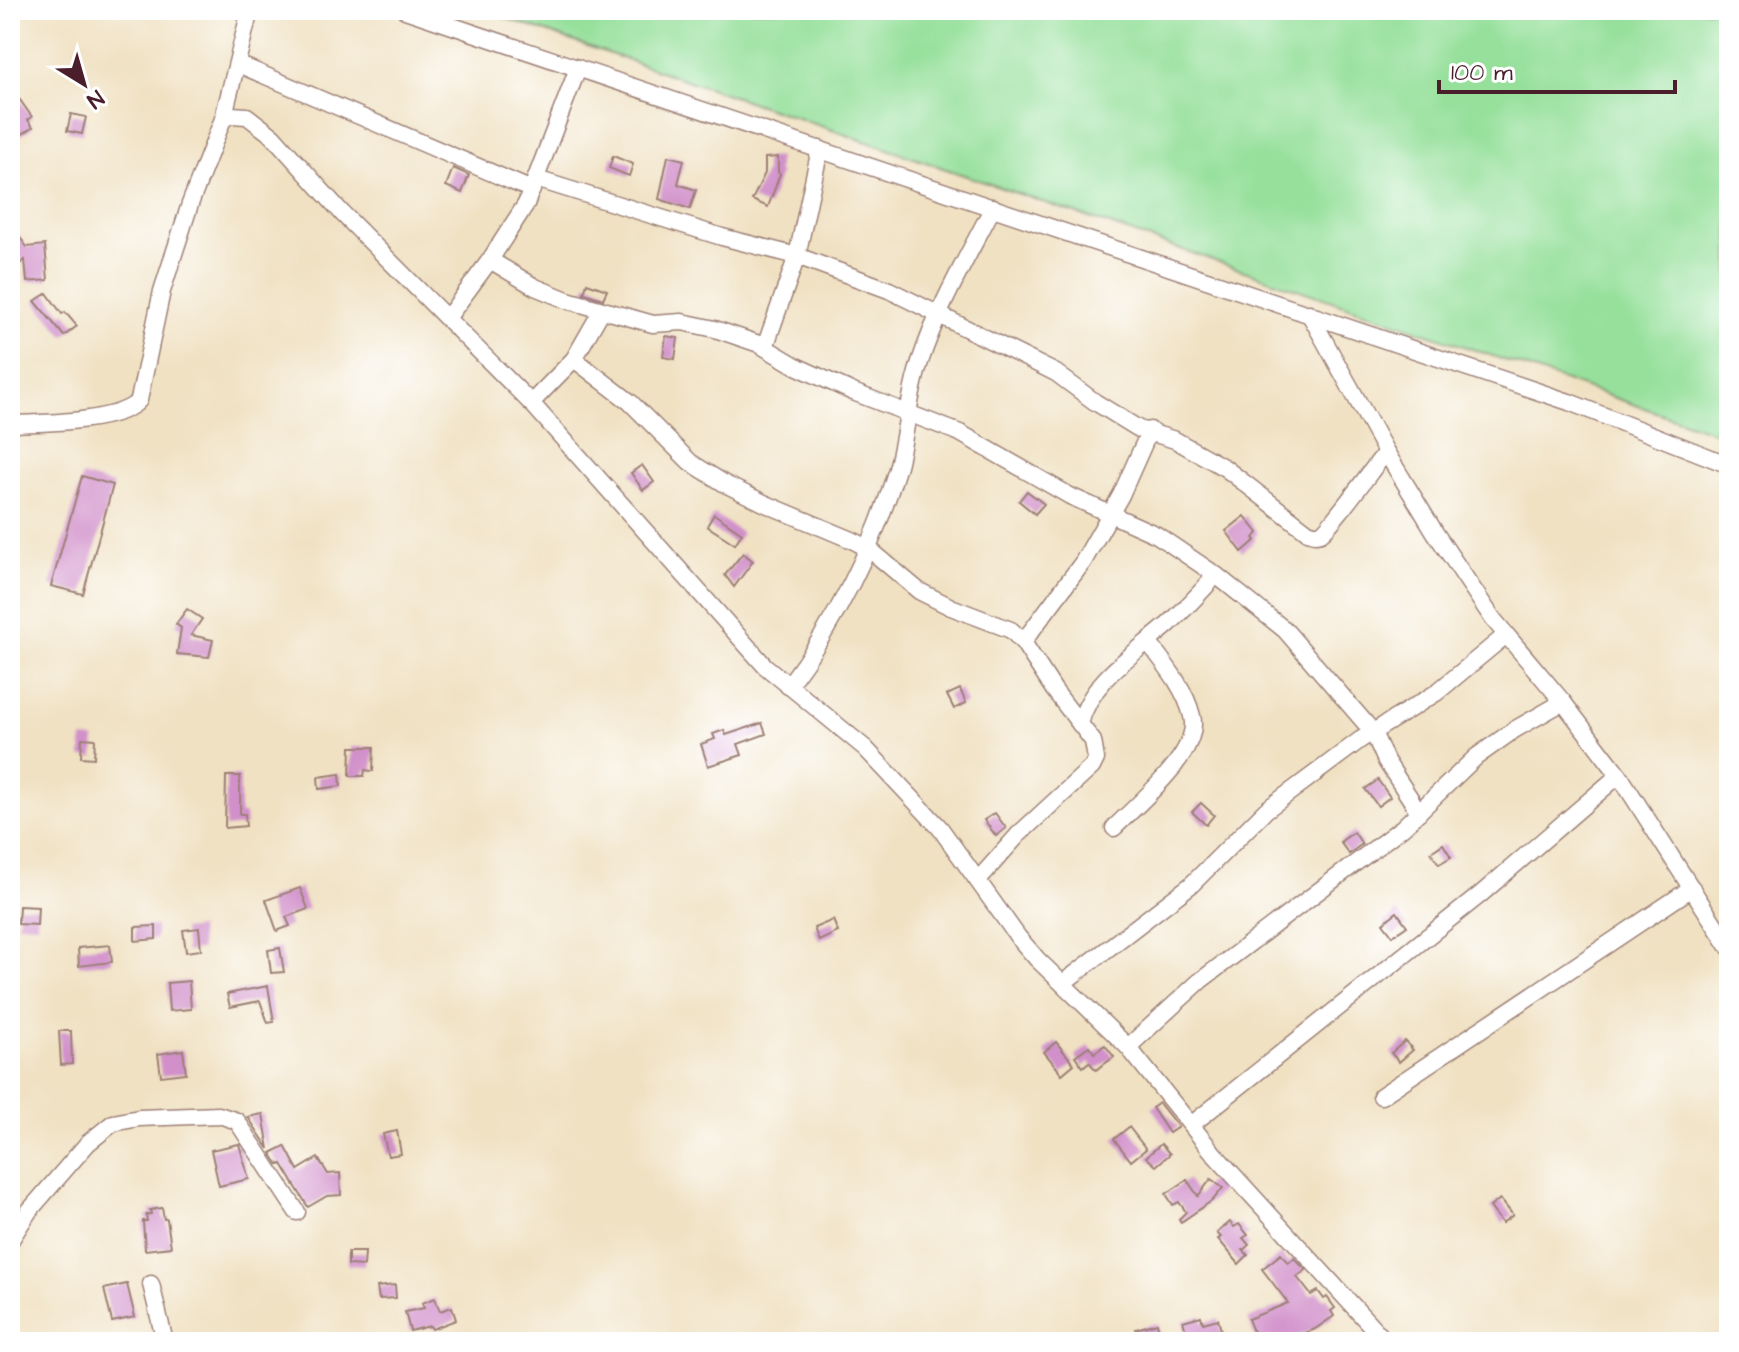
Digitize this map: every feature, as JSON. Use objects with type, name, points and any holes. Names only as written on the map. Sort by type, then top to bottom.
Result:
[{"type":"street","points":[[10,424],[68,422],[120,412],[137,404],[162,291],[190,204],[223,119],[250,10]]},
{"type":"street","points":[[405,10],[1569,402],[1729,465]]},
{"type":"street","points":[[238,64],[534,184],[797,256],[889,290],[1056,373],[1139,429],[1175,440],[1225,468],[1316,535],[1324,532],[1386,452]]},
{"type":"street","points":[[448,317],[526,204],[578,68]]},
{"type":"street","points":[[223,119],[231,115],[247,116],[273,136],[342,213],[531,403],[744,644],[788,686],[865,748],[940,828],[1018,937],[1128,1047],[1215,1155],[1386,1342]]},
{"type":"street","points":[[765,347],[797,256],[820,149]]},
{"type":"street","points":[[788,686],[812,655],[868,548],[897,468],[906,412],[937,315],[993,207]]},
{"type":"street","points":[[490,260],[535,287],[567,300],[653,324],[682,322],[704,327],[765,347],[839,386],[960,433],[1070,496],[1157,535],[1216,575],[1285,630],[1373,732],[1386,761],[1419,812]]},
{"type":"street","points":[[531,403],[574,359],[602,310]]},
{"type":"street","points":[[1309,313],[1386,452],[1436,534],[1493,619],[1619,775],[1729,947]]},
{"type":"street","points":[[574,359],[630,402],[690,462],[766,504],[868,548],[919,591],[951,607],[997,623],[1011,630],[1023,642],[1054,690],[1093,741],[1097,750],[1096,759],[1092,767],[1018,835],[978,880]]},
{"type":"street","points":[[1023,642],[1083,562],[1111,513],[1150,430]]},
{"type":"street","points":[[1080,724],[1087,702],[1101,682],[1190,604],[1216,575]]},
{"type":"street","points":[[1063,983],[1191,885],[1266,810],[1373,732],[1436,693],[1506,635]]},
{"type":"street","points":[[1114,828],[1170,770],[1186,750],[1194,731],[1187,700],[1148,642]]},
{"type":"street","points":[[1128,1047],[1200,981],[1373,851],[1476,757],[1514,730],[1563,702]]},
{"type":"street","points":[[1191,1125],[1481,894],[1619,775]]},
{"type":"street","points":[[1381,1096],[1692,888]]},
{"type":"street","points":[[10,1241],[29,1211],[88,1143],[113,1123],[139,1118],[219,1115],[237,1121],[297,1212]]},
{"type":"street","points":[[151,1284],[165,1342]]},
{"type":"green space","points":[[482,10],[1729,10],[1729,437]]},
{"type":"building","points":[[20,100],[32,117],[28,120],[33,127],[18,137],[10,125],[10,107]]},
{"type":"building","points":[[71,114],[86,117],[82,134],[67,131]]},
{"type":"building","points":[[613,156],[633,164],[629,176],[609,168]]},
{"type":"building","points":[[668,156],[684,160],[678,184],[696,190],[690,209],[659,199]]},
{"type":"building","points":[[778,157],[780,174],[768,207],[752,200],[765,173],[765,158]]},
{"type":"building","points":[[453,168],[469,175],[462,193],[446,186]]},
{"type":"building","points":[[10,224],[27,247],[45,245],[48,280],[27,282],[25,260],[10,271]]},
{"type":"building","points":[[587,283],[607,290],[603,299],[584,293]]},
{"type":"building","points":[[47,293],[62,314],[65,312],[77,326],[64,336],[35,301]]},
{"type":"building","points":[[666,336],[678,338],[675,359],[663,357]]},
{"type":"building","points":[[642,465],[654,482],[643,490],[631,473]]},
{"type":"building","points":[[82,476],[113,485],[83,594],[51,586]]},
{"type":"building","points":[[1027,491],[1044,504],[1035,514],[1019,501]]},
{"type":"building","points":[[714,514],[742,533],[735,544],[707,526]]},
{"type":"building","points":[[1245,516],[1258,533],[1254,538],[1256,540],[1242,552],[1226,531]]},
{"type":"building","points":[[743,553],[753,561],[734,587],[725,575]]},
{"type":"building","points":[[187,609],[202,619],[191,635],[213,640],[209,657],[177,654],[181,628],[176,624]]},
{"type":"building","points":[[960,689],[966,703],[954,709],[947,695]]},
{"type":"building","points":[[762,723],[766,734],[738,744],[742,755],[708,766],[701,744],[715,739],[713,734],[724,730],[726,735]]},
{"type":"building","points":[[82,738],[95,739],[94,758],[81,757]]},
{"type":"building","points":[[351,747],[374,747],[373,771],[365,770],[364,776],[350,776]]},
{"type":"building","points":[[340,774],[341,786],[319,789],[318,777]]},
{"type":"building","points":[[226,776],[240,776],[240,814],[245,814],[246,826],[225,828]]},
{"type":"building","points":[[1378,780],[1390,797],[1378,806],[1365,789]]},
{"type":"building","points":[[1201,803],[1214,815],[1206,825],[1192,812]]},
{"type":"building","points":[[995,813],[1006,828],[996,836],[984,820]]},
{"type":"building","points":[[1354,832],[1362,844],[1349,854],[1340,842]]},
{"type":"building","points":[[1443,844],[1451,857],[1439,864],[1431,852]]},
{"type":"building","points":[[300,888],[308,909],[286,917],[290,926],[277,931],[266,900]]},
{"type":"building","points":[[19,906],[38,907],[37,925],[18,924]]},
{"type":"building","points":[[1397,912],[1407,926],[1393,936],[1383,923]]},
{"type":"building","points":[[833,920],[838,932],[819,941],[814,928]]},
{"type":"building","points":[[156,926],[156,939],[135,941],[135,927]]},
{"type":"building","points":[[199,928],[201,950],[186,952],[183,930]]},
{"type":"building","points":[[110,945],[112,962],[79,966],[78,948]]},
{"type":"building","points":[[280,948],[284,972],[271,973],[268,950]]},
{"type":"building","points":[[189,981],[191,1009],[169,1011],[167,983]]},
{"type":"building","points":[[268,986],[274,1022],[268,1023],[260,1001],[230,1007],[227,994]]},
{"type":"building","points":[[59,1031],[71,1031],[72,1064],[61,1065]]},
{"type":"building","points":[[1405,1041],[1413,1050],[1399,1062],[1391,1053]]},
{"type":"building","points":[[1056,1042],[1074,1064],[1062,1074],[1044,1052]]},
{"type":"building","points":[[1105,1045],[1114,1057],[1096,1070],[1089,1062],[1083,1067],[1075,1056],[1089,1046],[1094,1053]]},
{"type":"building","points":[[183,1050],[186,1073],[161,1076],[158,1054]]},
{"type":"building","points":[[1159,1103],[1178,1127],[1169,1133],[1152,1108]]},
{"type":"building","points":[[263,1114],[269,1149],[248,1117]]},
{"type":"building","points":[[1129,1127],[1146,1149],[1131,1161],[1114,1139]]},
{"type":"building","points":[[397,1131],[401,1154],[388,1156],[383,1134]]},
{"type":"building","points":[[239,1144],[249,1179],[219,1186],[211,1150]]},
{"type":"building","points":[[1161,1144],[1170,1154],[1156,1166],[1146,1157]]},
{"type":"building","points":[[285,1146],[298,1170],[318,1158],[328,1174],[340,1173],[341,1195],[327,1196],[308,1207],[282,1164],[279,1165],[271,1153]]},
{"type":"building","points":[[1211,1179],[1223,1188],[1213,1200],[1181,1222],[1179,1219],[1186,1212],[1179,1202],[1173,1205],[1166,1194],[1187,1180],[1198,1196]]},
{"type":"building","points":[[1500,1199],[1513,1215],[1502,1223],[1490,1207]]},
{"type":"building","points":[[162,1208],[171,1247],[145,1250],[143,1221],[147,1221],[146,1215],[151,1214],[150,1210]]},
{"type":"building","points":[[1230,1222],[1234,1227],[1239,1224],[1248,1235],[1243,1238],[1249,1245],[1243,1250],[1248,1255],[1239,1264],[1218,1239],[1221,1237],[1217,1233]]},
{"type":"building","points":[[348,1252],[365,1252],[364,1266],[348,1265]]},
{"type":"building","points":[[1281,1254],[1288,1263],[1294,1258],[1306,1270],[1297,1277],[1311,1295],[1318,1291],[1324,1299],[1327,1297],[1335,1308],[1331,1311],[1334,1316],[1315,1329],[1284,1342],[1257,1342],[1248,1319],[1288,1303],[1262,1269]]},
{"type":"building","points":[[127,1284],[135,1317],[112,1322],[104,1289]]},
{"type":"building","points":[[395,1285],[396,1298],[379,1299],[377,1287]]},
{"type":"building","points":[[435,1298],[440,1311],[452,1307],[456,1320],[432,1329],[430,1326],[410,1331],[405,1312],[424,1308],[422,1303]]},
{"type":"building","points":[[1201,1316],[1203,1323],[1218,1319],[1224,1342],[1189,1342],[1183,1321]]},
{"type":"building","points":[[1157,1323],[1160,1335],[1140,1341],[1136,1329]]}]
